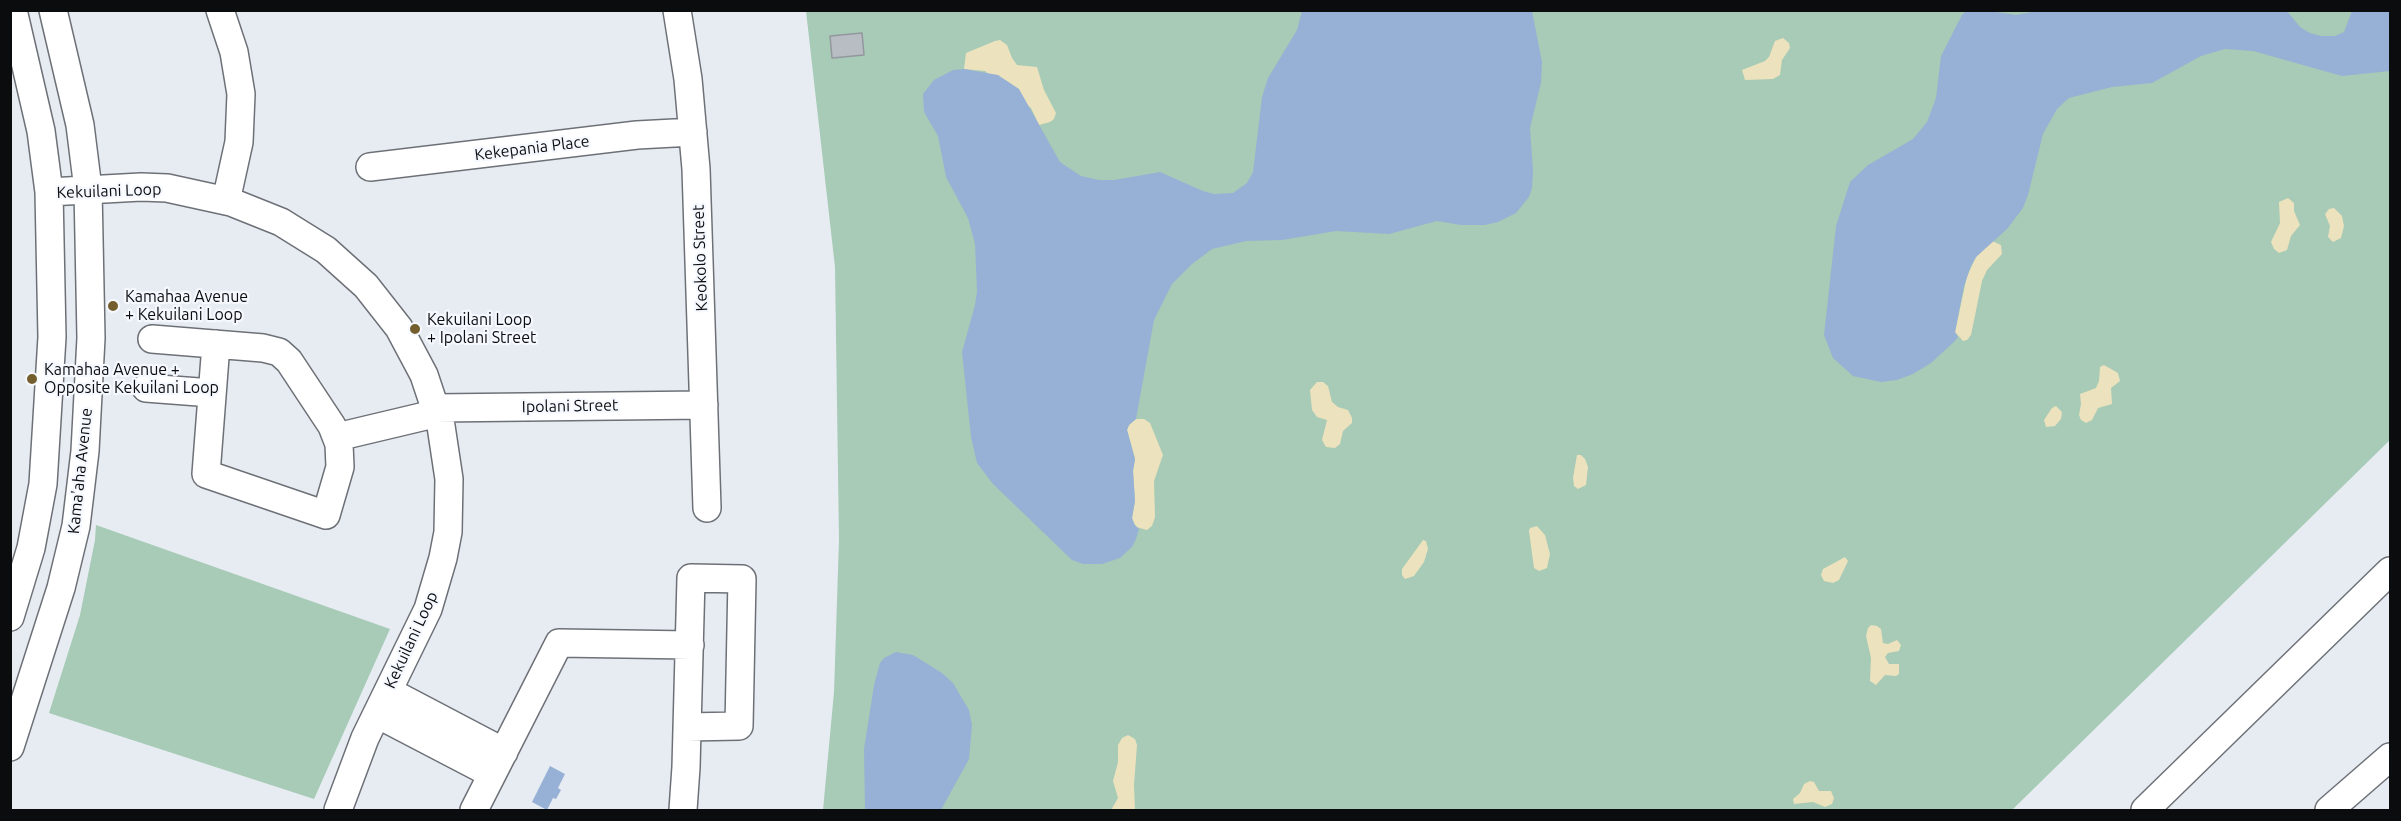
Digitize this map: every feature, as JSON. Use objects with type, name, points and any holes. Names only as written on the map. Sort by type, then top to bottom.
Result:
[{"type":"street","points":[[10,617],[31,548],[43,484],[52,337],[49,192],[39,121],[13,10]]},
{"type":"street","name":"Kama'aha Avenue","points":[[10,747],[61,588],[76,526],[81,489],[92,338],[88,189],[80,125],[53,10]]},
{"type":"street","points":[[220,10],[234,52],[241,94],[239,142],[226,201]]},
{"type":"street","name":"Keokolo Street","points":[[677,10],[693,132],[699,207],[707,508]]},
{"type":"street","name":"Kekepania Place","points":[[370,166],[637,135],[693,132]]},
{"type":"street","name":"Kekuilani Loop","points":[[49,192],[154,187],[226,201],[256,211],[304,235],[326,250],[366,286],[399,328],[413,351],[437,411],[449,479],[448,532],[428,609],[382,702],[348,779],[338,810]]},
{"type":"street","points":[[152,339],[216,344],[271,349],[285,356],[337,437],[341,455],[340,467],[326,515],[206,474],[216,344]]},
{"type":"street","points":[[146,388],[212,393]]},
{"type":"street","name":"Ipolani Street","points":[[337,437],[437,411],[704,405]]},
{"type":"street","points":[[2145,810],[2391,571]]},
{"type":"street","points":[[683,810],[691,578],[742,579],[739,726],[687,727]]},
{"type":"street","points":[[474,810],[559,643],[690,645]]},
{"type":"street","points":[[382,702],[498,763]]},
{"type":"street","points":[[2330,810],[2391,757]]},
{"type":"green space","points":[[806,11],[2390,11],[2390,440],[2012,810],[823,810],[834,692],[839,540],[835,267]]},
{"type":"green space","points":[[96,525],[390,629],[314,799],[49,713],[80,615]]},
{"type":"sand","points":[[1783,38],[1789,43],[1790,48],[1782,60],[1780,75],[1773,79],[1745,80],[1742,70],[1765,61],[1775,41]]},
{"type":"sand","points":[[1000,40],[1007,45],[1017,65],[1037,67],[1044,90],[1056,113],[1050,122],[1039,125],[1031,108],[985,71],[964,69],[966,53]]},
{"type":"sand","points":[[2288,198],[2294,203],[2294,211],[2300,225],[2291,236],[2287,250],[2279,253],[2271,242],[2280,223],[2279,202]]},
{"type":"sand","points":[[2334,208],[2342,216],[2344,226],[2341,238],[2333,242],[2328,237],[2330,226],[2325,214],[2329,209]]},
{"type":"sand","points":[[1992,241],[2001,245],[2002,254],[1987,270],[1982,281],[1971,335],[1963,341],[1955,332],[1967,276],[1976,257]]},
{"type":"sand","points":[[2104,365],[2118,373],[2120,381],[2111,388],[2112,404],[2098,408],[2092,420],[2086,423],[2079,415],[2080,394],[2096,388],[2100,367]]},
{"type":"sand","points":[[1317,382],[1323,382],[1328,386],[1332,402],[1348,410],[1352,418],[1352,423],[1343,431],[1340,444],[1335,448],[1326,447],[1322,440],[1327,420],[1317,417],[1312,410],[1310,390]]},
{"type":"sand","points":[[2056,406],[2062,412],[2061,419],[2055,426],[2046,427],[2044,420]]},
{"type":"sand","points":[[1136,419],[1144,419],[1150,423],[1163,455],[1154,481],[1155,517],[1152,526],[1147,530],[1136,527],[1132,518],[1135,501],[1133,471],[1135,459],[1127,430]]},
{"type":"sand","points":[[1577,455],[1585,459],[1588,467],[1586,485],[1578,489],[1574,486],[1573,478]]},
{"type":"sand","points":[[1537,526],[1545,535],[1550,554],[1547,568],[1539,571],[1534,568],[1529,531],[1530,528]]},
{"type":"sand","points":[[1423,540],[1426,541],[1428,549],[1424,562],[1414,576],[1405,579],[1402,569]]},
{"type":"sand","points":[[1845,557],[1848,561],[1839,580],[1833,583],[1824,581],[1821,575],[1823,569]]},
{"type":"sand","points":[[1871,625],[1881,629],[1883,643],[1888,644],[1897,640],[1901,645],[1899,651],[1888,653],[1885,657],[1889,664],[1899,664],[1899,674],[1885,675],[1876,685],[1870,681],[1871,658],[1866,636]]},
{"type":"sand","points":[[1128,735],[1135,739],[1137,745],[1135,810],[1111,810],[1118,798],[1113,781],[1118,762],[1118,745],[1122,738]]},
{"type":"sand","points":[[1814,782],[1819,791],[1831,791],[1834,798],[1832,804],[1825,807],[1813,802],[1794,804],[1793,799],[1800,793],[1804,784]]},
{"type":"water","points":[[2043,10],[2287,11],[2300,27],[2321,36],[2335,36],[2344,32],[2352,11],[2390,11],[2390,71],[2342,76],[2253,51],[2225,49],[2201,56],[2152,83],[2112,87],[2069,98],[2057,109],[2043,134],[2023,208],[2007,229],[1976,257],[1971,266],[1964,286],[1955,332],[1958,337],[1931,363],[1897,380],[1881,382],[1853,376],[1833,358],[1824,335],[1836,226],[1850,182],[1868,165],[1913,139],[1927,122],[1936,98],[1941,56],[1966,11],[1990,11],[2016,15]]},
{"type":"water","points":[[1302,11],[1532,11],[1542,62],[1541,83],[1530,128],[1533,171],[1529,197],[1516,213],[1498,222],[1485,225],[1461,225],[1437,221],[1389,234],[1336,231],[1282,240],[1246,241],[1212,249],[1192,264],[1172,284],[1154,320],[1136,419],[1127,430],[1135,459],[1133,471],[1135,501],[1132,518],[1139,529],[1136,539],[1132,547],[1120,558],[1102,564],[1083,564],[1072,560],[993,484],[977,463],[971,437],[962,352],[977,292],[975,244],[968,218],[946,177],[938,136],[924,112],[923,94],[934,80],[953,70],[964,69],[998,75],[1019,89],[1060,162],[1081,176],[1099,180],[1114,180],[1160,172],[1203,191],[1214,194],[1233,193],[1247,183],[1253,172],[1262,97],[1268,78],[1297,30]]},
{"type":"water","points":[[896,652],[913,655],[942,673],[953,683],[969,710],[972,725],[969,759],[941,810],[865,810],[864,749],[874,685],[880,663],[884,658]]},
{"type":"water","points":[[550,766],[565,774],[558,788],[561,790],[556,799],[553,798],[547,810],[532,802]]},
{"type":"building","points":[[862,33],[864,55],[832,58],[830,36]]},
{"type":"place","name":"Kamahaa Avenue + Kekuilani Loop","points":[[113,306]]},
{"type":"place","name":"Kekuilani Loop + Ipolani Street","points":[[415,329]]},
{"type":"place","name":"Kamahaa Avenue + Opposite Kekuilani Loop","points":[[32,379]]}]
